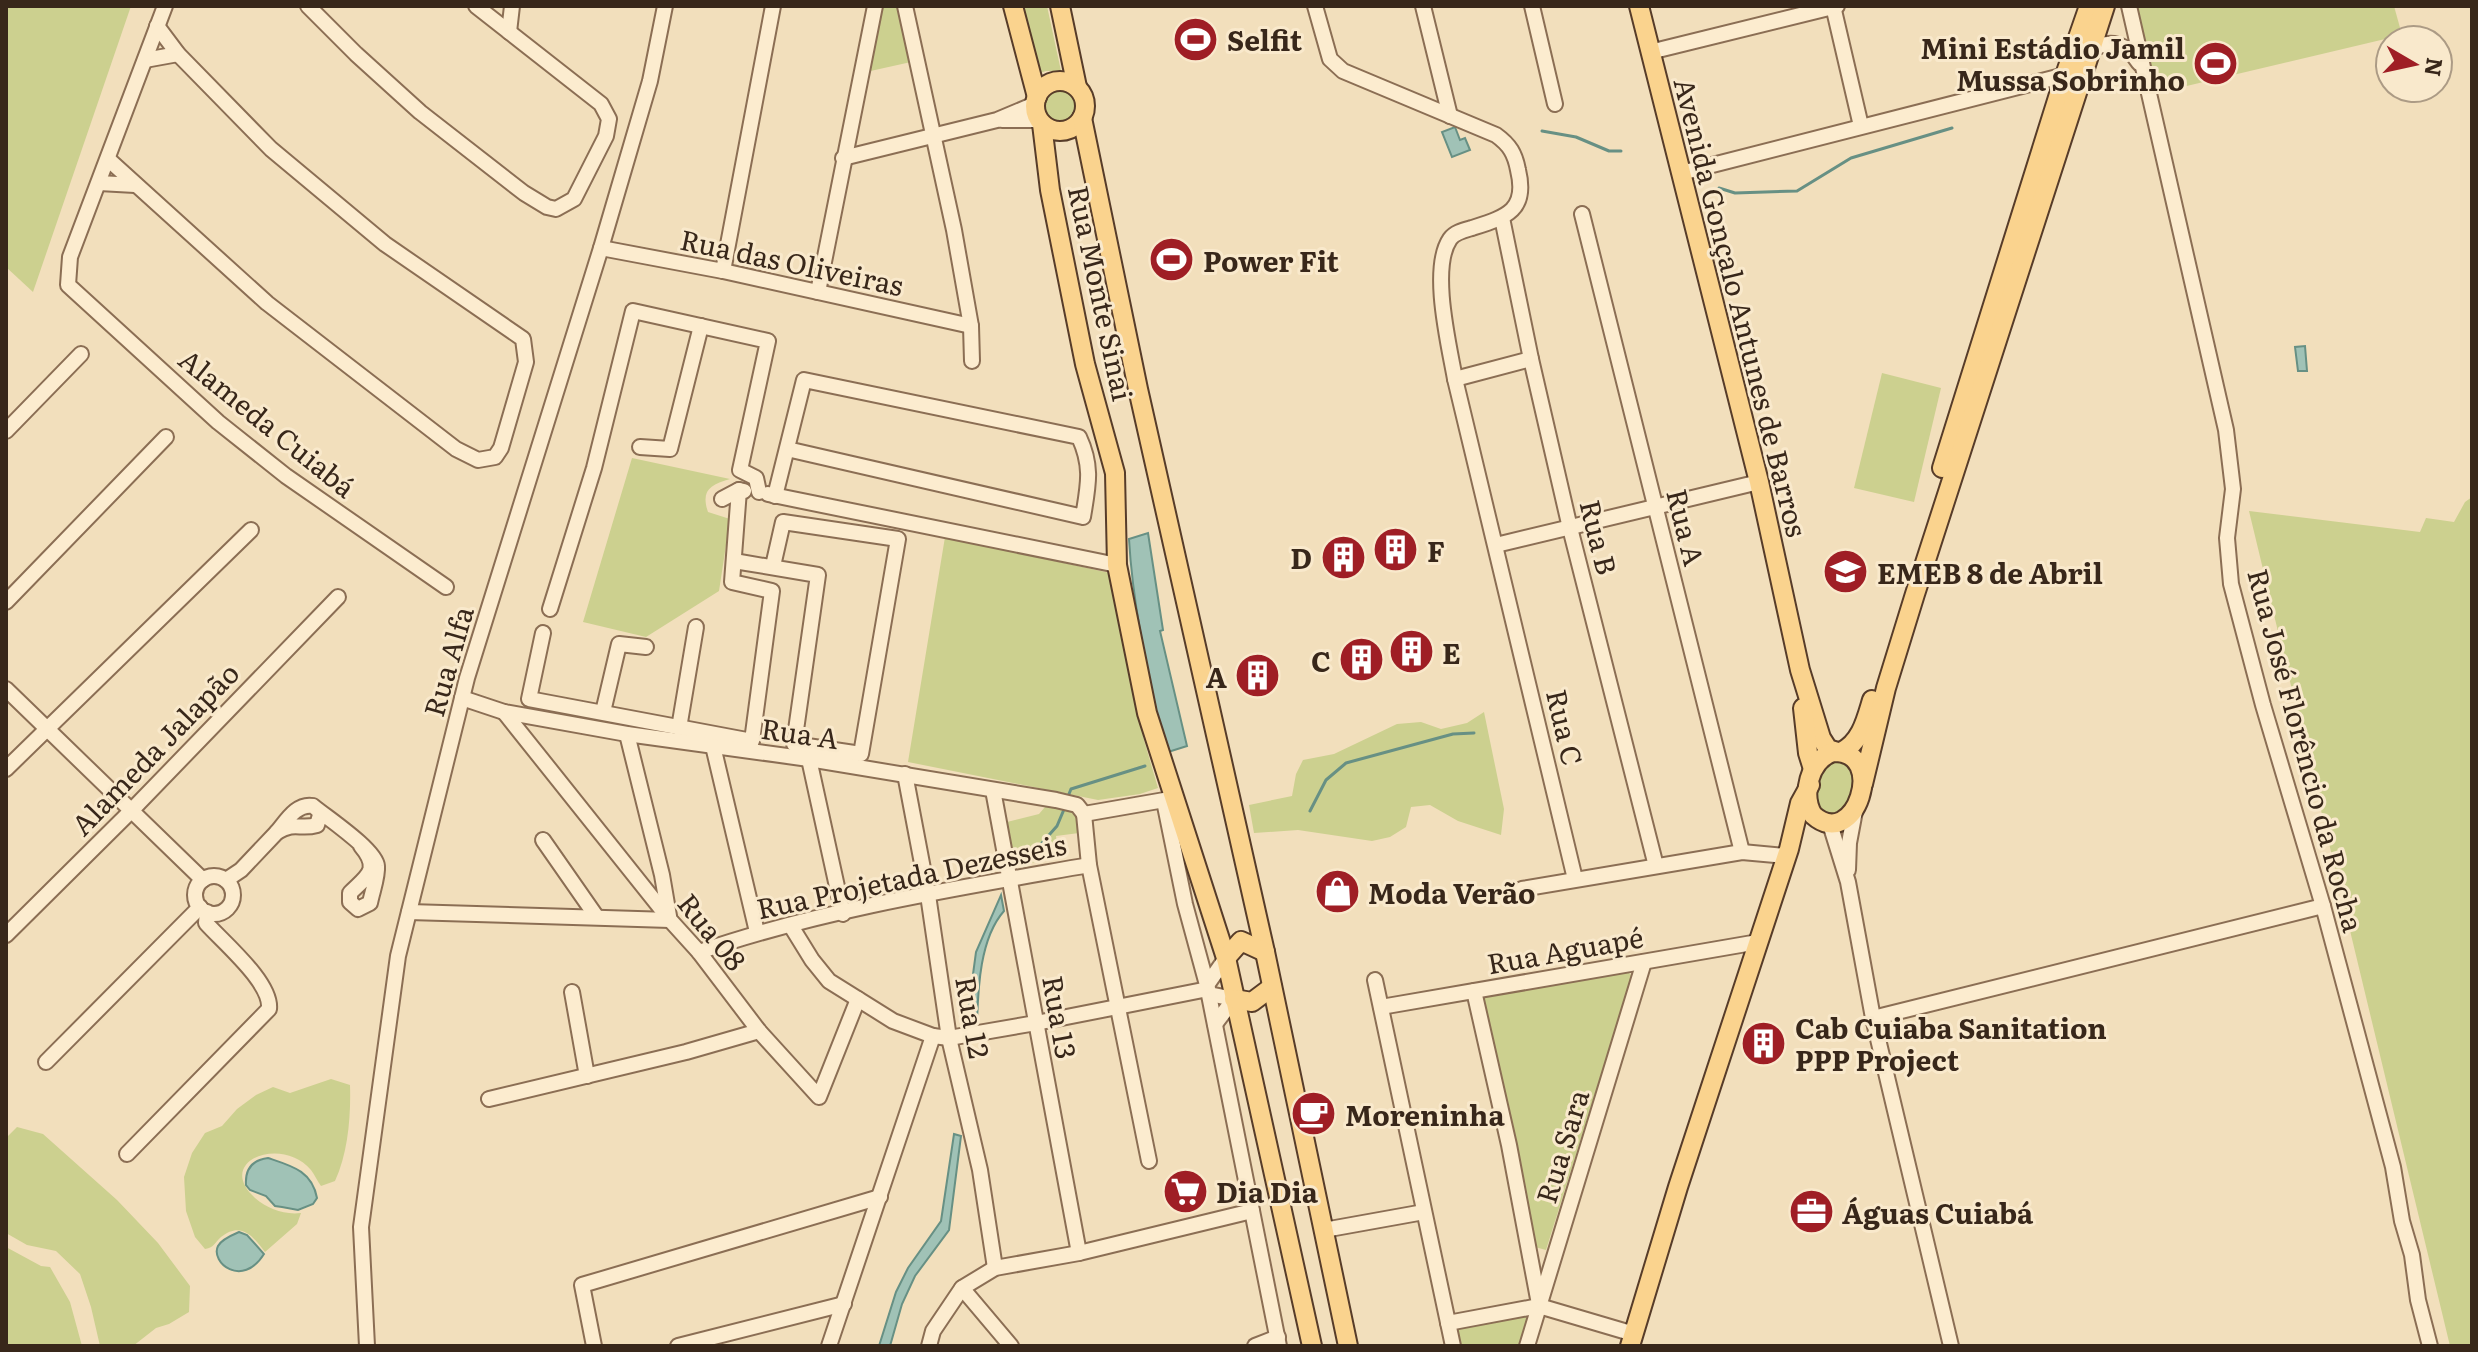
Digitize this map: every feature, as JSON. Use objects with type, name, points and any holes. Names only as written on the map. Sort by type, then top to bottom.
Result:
[{"type":"main road","name":"Rua Monte Sinai","points":[[1013,6],[1039,111],[1050,190],[1082,350],[1115,473],[1117,565],[1147,713],[1169,799],[1226,958]]},
{"type":"main road","points":[[1060,6],[1077,87],[1085,105],[1078,124],[1064,131],[1049,128],[1039,111],[1044,87],[1066,81],[1077,87]]},
{"type":"main road","name":"Avenida Gonçalo Antunes de Barros","points":[[1639,6],[1759,482],[1800,670],[1821,738],[1828,749],[1840,752]]},
{"type":"main road","points":[[1632,1340],[1678,1187],[1788,852],[1798,811],[1823,756],[1850,747],[1866,719],[2089,6]]},
{"type":"main road","points":[[1788,852],[1801,830],[1824,822],[1844,821],[1855,811],[1886,688],[1915,594],[2105,6]]},
{"type":"main road","points":[[1082,118],[1138,389],[1265,952],[1348,1346]]},
{"type":"main road","name":"Avenida Gonçalo Antunes de Barros","points":[[1800,670],[1811,777]]},
{"type":"main road","points":[[1840,752],[1859,763],[1863,784]]},
{"type":"main road","points":[[1811,777],[1808,804],[1824,822]]},
{"type":"main road","points":[[1265,952],[1241,941],[1226,958],[1312,1346]]},
{"type":"main road","points":[[1234,999],[1252,1002],[1272,987]]},
{"type":"street","points":[[135,185],[99,183],[165,6]]},
{"type":"street","points":[[308,6],[420,112],[524,193],[556,209],[574,199],[606,136],[609,119],[601,104],[479,6]]},
{"type":"street","points":[[509,32],[512,6]]},
{"type":"street","name":"Rua Alfa","points":[[367,1346],[361,1227],[398,956],[462,698],[650,81],[665,6]]},
{"type":"street","points":[[723,271],[773,6]]},
{"type":"street","points":[[818,292],[875,6]]},
{"type":"street","points":[[905,6],[971,326],[972,361]]},
{"type":"street","points":[[1315,6],[1324,41],[1335,65],[1357,78],[1496,135],[1511,148],[1521,194],[1512,211],[1502,218]]},
{"type":"street","points":[[1423,6],[1450,116]]},
{"type":"street","points":[[1532,6],[1555,104]]},
{"type":"street","points":[[1650,52],[1835,6],[1861,126]]},
{"type":"street","name":"Rua José Florêncio da Rocha","points":[[2129,6],[2226,430],[2233,489],[2227,538],[2231,584],[2263,705],[2323,906],[2393,1167],[2402,1221],[2415,1264],[2418,1300],[2430,1346]]},
{"type":"street","points":[[109,160],[267,303],[456,449],[478,460],[495,457],[501,448],[526,362],[523,339],[385,244],[271,149],[178,54],[157,26]]},
{"type":"street","points":[[2090,51],[2107,43],[2118,44],[2134,55],[2144,70]]},
{"type":"street","points":[[145,60],[178,54]]},
{"type":"street","points":[[1681,173],[2065,75]]},
{"type":"street","points":[[843,158],[1039,111]]},
{"type":"street","name":"Alameda Cuiabá","points":[[99,183],[70,257],[68,285],[218,422],[286,476],[446,587]]},
{"type":"street","name":"Rua A","points":[[1582,214],[1742,852]]},
{"type":"street","name":"Rua B","points":[[1502,218],[1570,528],[1656,866]]},
{"type":"street","name":"Rua C","points":[[1502,218],[1451,238],[1443,261],[1441,303],[1455,379],[1575,879]]},
{"type":"street","name":"Rua das Oliveiras","points":[[601,248],[723,271],[971,326]]},
{"type":"street","points":[[550,609],[594,468],[633,311],[768,341],[740,470],[756,478],[759,492]]},
{"type":"street","points":[[640,447],[670,449],[701,326]]},
{"type":"street","points":[[6,431],[81,354]]},
{"type":"street","points":[[1455,379],[1531,359]]},
{"type":"street","points":[[775,496],[804,380],[1079,437],[1090,470],[1083,517],[787,449]]},
{"type":"street","points":[[6,602],[166,437]]},
{"type":"street","points":[[1496,545],[1759,482]]},
{"type":"street","points":[[543,633],[529,699],[752,741],[772,591],[732,582],[739,490]]},
{"type":"street","points":[[722,499],[739,490],[759,492],[1117,565]]},
{"type":"street","points":[[734,561],[818,575],[794,744],[861,754],[898,539],[783,522],[773,566]]},
{"type":"street","points":[[6,769],[251,530]]},
{"type":"street","name":"Alameda Jalapão","points":[[6,935],[338,597]]},
{"type":"street","points":[[679,728],[696,627]]},
{"type":"street","points":[[603,712],[619,644],[646,647]]},
{"type":"street","points":[[6,689],[203,880]]},
{"type":"street","name":"Rua A","points":[[462,698],[504,712],[627,734],[905,774],[1056,800],[1080,810]]},
{"type":"street","name":"Rua 08","points":[[504,712],[699,952],[759,1031],[819,1097],[858,999]]},
{"type":"street","points":[[409,912],[670,920],[627,734]]},
{"type":"street","points":[[713,746],[757,932]]},
{"type":"street","points":[[809,759],[843,914]]},
{"type":"street","name":"Rua 12","points":[[905,774],[928,895],[963,1035],[995,1268]]},
{"type":"street","name":"Rua 13","points":[[993,790],[1079,1253]]},
{"type":"street","points":[[1149,1161],[1080,810],[1169,799],[1185,904],[1208,989],[1278,1342],[1255,1346]]},
{"type":"street","points":[[226,880],[241,870],[299,808],[309,805],[317,817],[339,824],[361,846]]},
{"type":"street","points":[[1848,882],[1849,843],[1855,811]]},
{"type":"street","points":[[277,832],[290,825],[308,827],[317,817]]},
{"type":"street","points":[[1824,822],[1848,882],[1873,1018],[1951,1346]]},
{"type":"street","points":[[543,840],[596,916]]},
{"type":"street","points":[[1522,889],[1742,852],[1788,852]]},
{"type":"street","name":"Rua Projetada Dezesseis","points":[[699,952],[757,932],[1009,878],[1089,865]]},
{"type":"street","points":[[127,1154],[269,1009],[270,1001],[261,982],[206,923],[204,910],[196,896],[203,880],[214,876],[226,880],[233,896],[229,907],[219,913],[204,910]]},
{"type":"street","points":[[1873,1018],[2323,906]]},
{"type":"street","points":[[46,1062],[204,910]]},
{"type":"street","points":[[791,926],[829,981],[893,1021],[933,1036],[963,1035],[1036,1023],[1208,989],[1234,999],[1215,1024]]},
{"type":"street","name":"Rua Aguapé","points":[[1381,1007],[1758,942]]},
{"type":"street","points":[[1208,989],[1226,958]]},
{"type":"street","name":"Rua Sara","points":[[1527,1346],[1644,962]]},
{"type":"street","points":[[1375,980],[1453,1346]]},
{"type":"street","points":[[1474,991],[1509,1145],[1539,1306]]},
{"type":"street","points":[[572,992],[587,1076]]},
{"type":"street","points":[[489,1099],[759,1031]]},
{"type":"street","points":[[829,1346],[933,1036]]},
{"type":"street","points":[[594,1346],[582,1285],[880,1197]]},
{"type":"street","points":[[929,1346],[933,1331],[962,1288],[995,1268],[1079,1253],[1252,1211]]},
{"type":"street","points":[[1324,1230],[1424,1212]]},
{"type":"street","points":[[962,1288],[1008,1345]]},
{"type":"street","points":[[681,1345],[844,1304]]},
{"type":"street","points":[[1448,1323],[1539,1306],[1632,1340]]},
{"type":"green space","points":[[6,6],[131,6],[33,292],[6,267]]},
{"type":"green space","points":[[879,6],[898,6],[911,62],[866,72]]},
{"type":"green space","points":[[1018,6],[1047,6],[1061,71],[1034,75]]},
{"type":"green space","name":"Mini Estádio Jamil Mussa Sobrinho","points":[[2137,6],[2394,6],[2399,24],[2374,24],[2374,42],[2157,93]]},
{"type":"green space","points":[[1060,89],[1072,94],[1077,106],[1072,118],[1060,123],[1048,118],[1043,106],[1048,94]]},
{"type":"green space","points":[[1882,373],[1941,388],[1914,502],[1854,488]]},
{"type":"green space","points":[[632,458],[730,479],[712,487],[706,494],[708,512],[730,519],[719,591],[646,637],[583,622]]},
{"type":"green space","points":[[2472,497],[2472,1346],[2450,1346],[2249,511],[2420,532],[2426,518],[2454,522],[2465,502]]},
{"type":"green space","points":[[945,537],[1110,573],[1144,740],[1158,788],[1098,800],[908,762]]},
{"type":"green space","points":[[1484,712],[1504,809],[1501,835],[1458,821],[1430,805],[1411,807],[1406,827],[1390,837],[1372,841],[1298,830],[1254,833],[1249,805],[1292,796],[1296,774],[1303,760],[1334,754],[1397,724],[1421,722],[1441,729],[1467,723]]},
{"type":"green space","points":[[1834,758],[1855,769],[1851,801],[1844,811],[1835,815],[1820,807],[1816,797],[1822,772]]},
{"type":"green space","points":[[1059,806],[1077,815],[1079,833],[1056,836],[1059,858],[1013,866],[1007,822],[1039,814],[1045,807]]},
{"type":"green space","points":[[1627,971],[1632,976],[1546,1250],[1535,1247],[1482,994]]},
{"type":"green space","points":[[331,1079],[350,1085],[348,1134],[335,1181],[321,1186],[311,1170],[299,1160],[284,1154],[257,1157],[247,1164],[242,1173],[244,1185],[255,1198],[271,1208],[301,1213],[297,1224],[265,1252],[241,1230],[228,1232],[205,1249],[195,1237],[186,1211],[184,1177],[192,1153],[205,1133],[222,1126],[237,1109],[273,1087],[290,1093]]},
{"type":"green space","points":[[17,1127],[43,1134],[117,1200],[158,1243],[190,1286],[189,1312],[156,1328],[133,1346],[100,1346],[80,1274],[56,1251],[27,1245],[6,1233],[6,1138]]},
{"type":"green space","points":[[6,1247],[41,1266],[50,1267],[70,1302],[82,1346],[6,1346]]},
{"type":"green space","points":[[1526,1314],[1529,1317],[1520,1346],[1456,1346],[1452,1329]]},
{"type":"water","points":[[1455,127],[1460,140],[1465,138],[1470,150],[1452,157],[1442,132]]},
{"type":"water","points":[[2305,346],[2307,371],[2298,371],[2295,347]]},
{"type":"water","points":[[1148,533],[1163,630],[1160,631],[1187,746],[1165,753],[1143,646],[1131,566],[1129,539]]},
{"type":"water","points":[[1001,895],[1004,911],[990,935],[982,964],[977,1023],[966,1026],[976,952]]},
{"type":"water","points":[[954,1134],[961,1136],[949,1230],[915,1276],[902,1304],[890,1346],[879,1346],[896,1292],[908,1268],[941,1221]]},
{"type":"water","points":[[268,1158],[293,1167],[311,1181],[317,1198],[313,1204],[298,1210],[275,1206],[266,1196],[250,1190],[246,1185],[248,1170],[254,1163]]},
{"type":"water","points":[[239,1232],[247,1235],[264,1254],[246,1270],[238,1271],[223,1265],[217,1252],[222,1242]]},
{"type":"waterway","points":[[1719,188],[1735,193],[1797,191],[1851,158],[1952,128]]},
{"type":"waterway","points":[[1542,131],[1576,137],[1609,151],[1621,151]]},
{"type":"waterway","points":[[1310,811],[1326,780],[1346,763],[1453,734],[1474,733]]},
{"type":"waterway","points":[[1067,799],[1071,789],[1145,766]]},
{"type":"waterway","points":[[1026,861],[1057,826],[1065,807]]},
{"type":"place","name":"Selfit","points":[[1196,39]]},
{"type":"place","name":"Mini Estádio Jamil Mussa Sobrinho","points":[[2216,63]]},
{"type":"place","name":"Power Fit","points":[[1172,260]]},
{"type":"place","name":"F","points":[[1396,550]]},
{"type":"place","name":"D","points":[[1343,557]]},
{"type":"place","name":"EMEB 8 de Abril","points":[[1846,572]]},
{"type":"place","name":"E","points":[[1411,652]]},
{"type":"place","name":"C","points":[[1362,660]]},
{"type":"place","name":"A","points":[[1258,676]]},
{"type":"place","name":"Moda Verão","points":[[1337,892]]},
{"type":"place","name":"Cab Cuiaba Sanitation PPP Project","points":[[1764,1043]]},
{"type":"place","name":"Moreninha","points":[[1314,1114]]},
{"type":"place","name":"Dia Dia","points":[[1185,1191]]},
{"type":"place","name":"Águas Cuiabá","points":[[1811,1212]]}]
